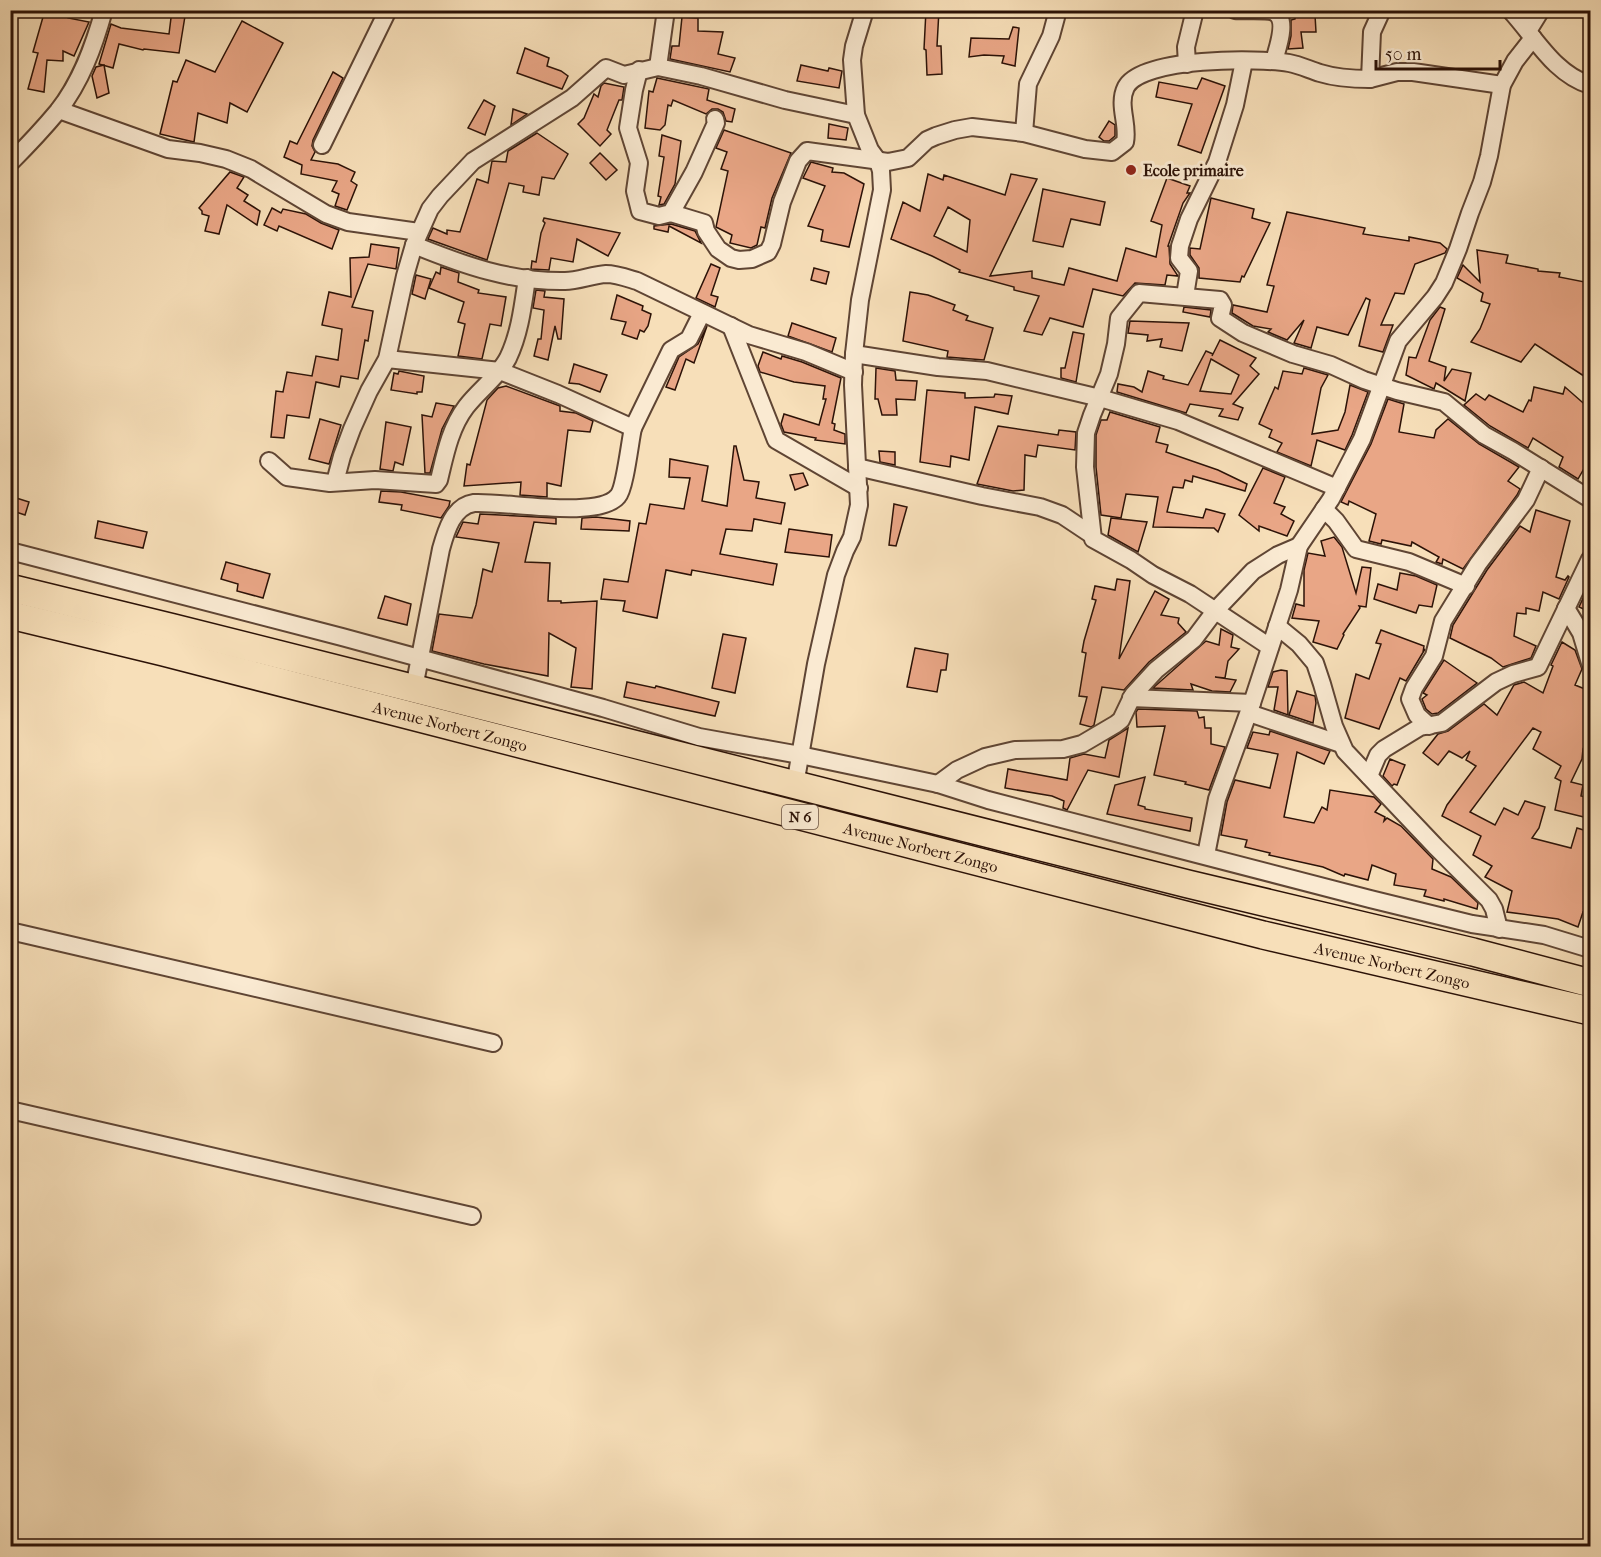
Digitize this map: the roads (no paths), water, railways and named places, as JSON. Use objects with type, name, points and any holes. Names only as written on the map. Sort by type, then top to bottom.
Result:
[{"type":"main road","name":"Avenue Norbert Zongo","points":[[10,588],[1590,983]]},
{"type":"main road","name":"Avenue Norbert Zongo","points":[[10,615],[163,652],[1263,935],[1590,1011]]},
{"type":"street","points":[[10,163],[59,110],[82,73],[104,10]]},
{"type":"street","points":[[322,145],[387,10]]},
{"type":"street","points":[[658,67],[666,10]]},
{"type":"street","points":[[795,785],[816,664],[836,575],[855,528],[859,488],[854,354],[860,300],[882,190],[878,161],[870,150],[856,116],[852,60],[865,10]]},
{"type":"street","points":[[1024,133],[1028,84],[1047,44],[1058,10]]},
{"type":"street","points":[[1187,64],[1186,47],[1195,10]]},
{"type":"street","points":[[1235,10],[1271,12],[1279,17],[1280,31],[1274,61]]},
{"type":"street","points":[[1370,79],[1372,32],[1382,10]]},
{"type":"street","points":[[1510,10],[1556,64],[1590,85]]},
{"type":"street","points":[[1206,855],[1217,800],[1277,626],[1291,582],[1299,546],[1337,488],[1362,439],[1398,341],[1435,297],[1458,249],[1482,183],[1502,85],[1531,34],[1541,10]]},
{"type":"street","points":[[1185,296],[1189,273],[1186,265],[1180,259],[1180,246],[1189,219],[1217,162],[1235,105],[1244,61]]},
{"type":"street","points":[[639,70],[628,128],[639,163],[635,191],[640,211],[659,216],[671,213],[704,223],[711,240],[725,255],[739,260],[752,259],[768,252],[782,202],[800,156],[807,151],[888,162],[912,155],[927,140],[955,130],[983,128],[1024,133],[1085,149],[1112,152],[1125,142],[1123,107],[1125,92],[1130,82],[1159,68],[1187,64],[1274,61],[1296,64],[1335,77],[1370,79],[1397,72],[1413,72],[1502,85]]},
{"type":"street","points":[[335,482],[352,429],[387,359],[405,276],[416,238],[430,209],[473,161],[572,98],[606,68],[624,75],[658,67],[856,116]]},
{"type":"street","points":[[59,110],[168,149],[226,159],[251,169],[326,214],[348,222],[416,238],[459,264],[500,275],[566,281],[606,274],[620,276],[637,281],[749,334],[806,352],[854,372]]},
{"type":"street","points":[[671,213],[694,172],[716,119]]},
{"type":"street","points":[[269,461],[287,477],[330,483],[375,480],[436,484],[453,429],[465,408],[500,371],[517,338],[527,278]]},
{"type":"street","points":[[1092,535],[1085,452],[1089,422],[1109,374],[1119,318],[1139,293],[1220,300],[1223,305],[1220,318],[1238,330],[1293,354],[1331,365],[1382,387],[1444,402],[1484,435],[1590,499]]},
{"type":"street","points":[[414,688],[441,549],[446,531],[457,513],[467,504],[474,503],[581,508],[601,506],[614,499],[622,490],[633,429],[671,350],[689,339],[702,313]]},
{"type":"street","points":[[732,326],[776,440],[859,488]]},
{"type":"street","points":[[854,354],[938,367],[987,371],[1100,398],[1178,421],[1337,488]]},
{"type":"street","points":[[387,359],[500,371],[567,398],[633,429]]},
{"type":"street","points":[[857,467],[1040,507],[1062,515],[1092,535],[1098,543],[1190,594],[1270,647]]},
{"type":"street","points":[[1429,726],[1417,715],[1410,699],[1414,688],[1435,655],[1443,621],[1478,564],[1527,500],[1541,468]]},
{"type":"street","points":[[1324,509],[1356,549],[1409,562],[1466,586]]},
{"type":"street","points":[[938,784],[957,770],[985,757],[1015,750],[1063,749],[1082,744],[1118,722],[1131,698],[1156,670],[1194,639],[1215,611],[1259,566],[1299,546]]},
{"type":"street","points":[[10,551],[420,658],[699,737],[800,755],[938,784],[988,800],[1370,899],[1499,929],[1544,935],[1590,949]]},
{"type":"street","points":[[1369,776],[1378,755],[1384,749],[1420,727],[1442,723],[1496,682],[1513,674],[1538,667],[1590,559]]},
{"type":"street","points":[[1566,608],[1581,633],[1590,663]]},
{"type":"street","points":[[1277,626],[1299,644],[1315,663],[1341,744],[1435,846],[1489,900],[1499,929]]},
{"type":"street","points":[[1131,698],[1250,708],[1266,717],[1341,744]]},
{"type":"street","points":[[10,931],[493,1043]]},
{"type":"street","points":[[10,1110],[472,1216]]},
{"type":"place","name":"Ecole primaire","points":[[1131,170]]}]
